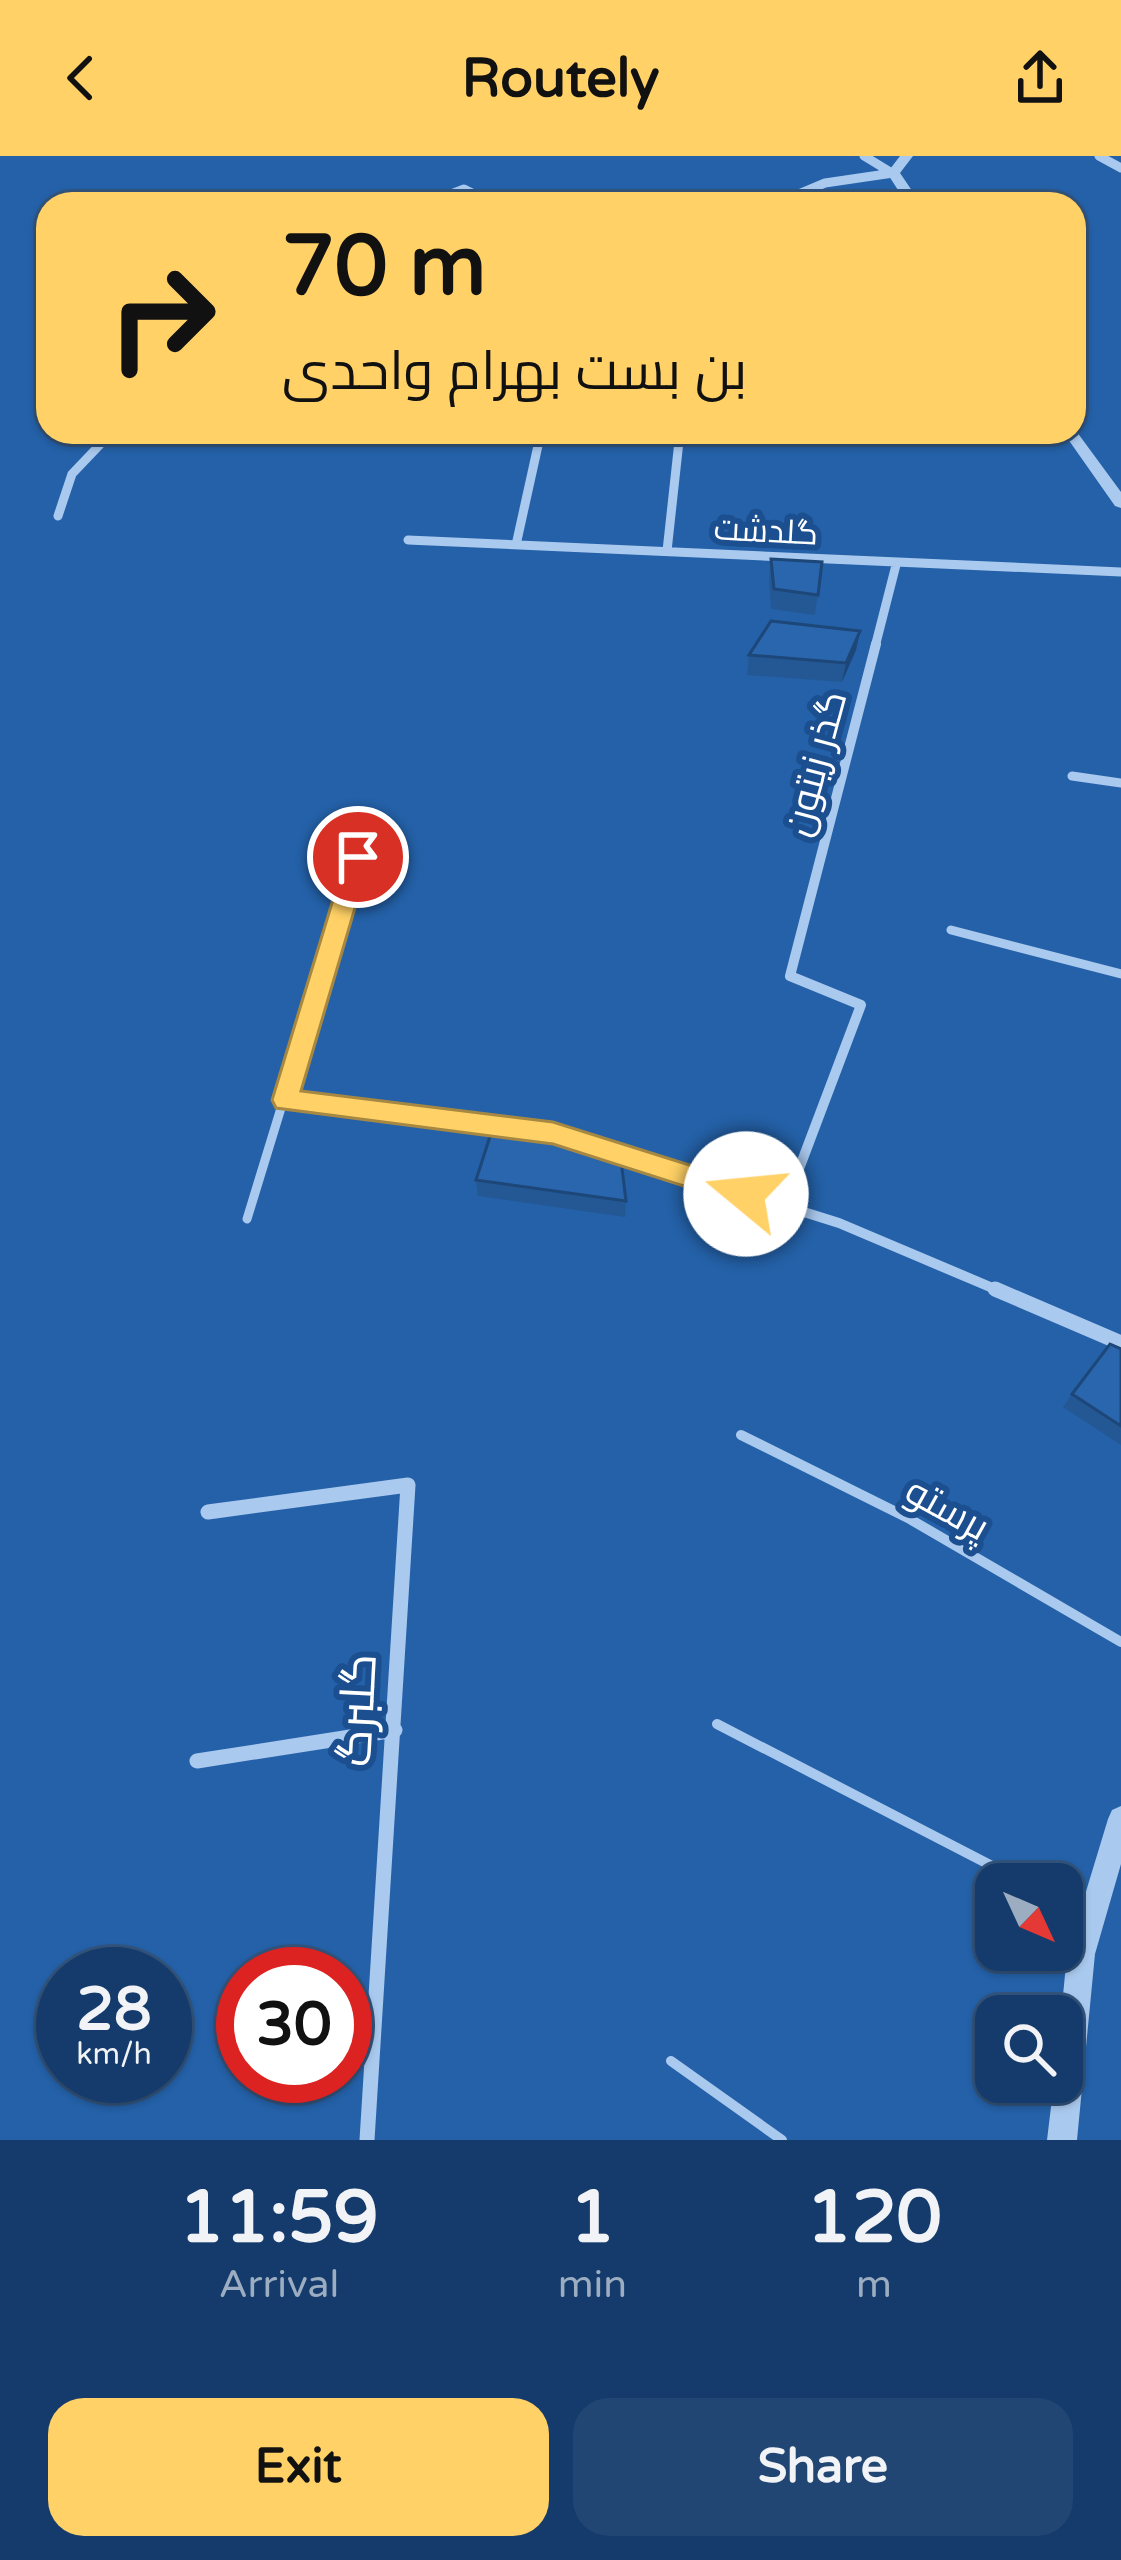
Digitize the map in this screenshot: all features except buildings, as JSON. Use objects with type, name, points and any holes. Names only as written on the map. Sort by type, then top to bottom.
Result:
[{"type":"street","points":[[864,156],[893,173],[906,192]]},
{"type":"street","points":[[804,192],[825,183],[893,173],[908,156]]},
{"type":"street","points":[[1099,156],[1121,168]]},
{"type":"street","points":[[58,516],[72,474],[101,444]]},
{"type":"street","points":[[516,545],[538,444]]},
{"type":"street","points":[[667,551],[679,444]]},
{"type":"street","points":[[1079,444],[1121,503]]},
{"type":"street","name":"گلدشت","points":[[408,540],[1121,572]]},
{"type":"street","name":"گذر زیتون","points":[[784,1206],[860,1005],[790,976],[896,565]]},
{"type":"street","points":[[285,1100],[530,1130]]},
{"type":"street","points":[[595,1146],[839,1223],[1121,1343]]},
{"type":"street","name":"گلبرگ","points":[[208,1512],[408,1485],[367,2140]]},
{"type":"street","points":[[197,1761],[394,1730]]},
{"type":"street","points":[[1062,2140],[1081,1954],[1121,1819]]},
{"type":"lane","points":[[1072,776],[1121,783]]},
{"type":"lane","points":[[248,1219],[358,857]]},
{"type":"lane","points":[[951,930],[1121,974]]},
{"type":"lane","name":"پرستو","points":[[741,1435],[908,1518],[1121,1642]]},
{"type":"lane","points":[[717,1724],[986,1863]]},
{"type":"lane","points":[[1083,1914],[1091,1918]]},
{"type":"lane","points":[[671,2061],[782,2140]]},
{"type":"shaded area","points":[[0,156],[1121,156],[1121,2140],[0,2140]]},
{"type":"route","points":[[358,857],[285,1100],[553,1133],[746,1194]]}]
